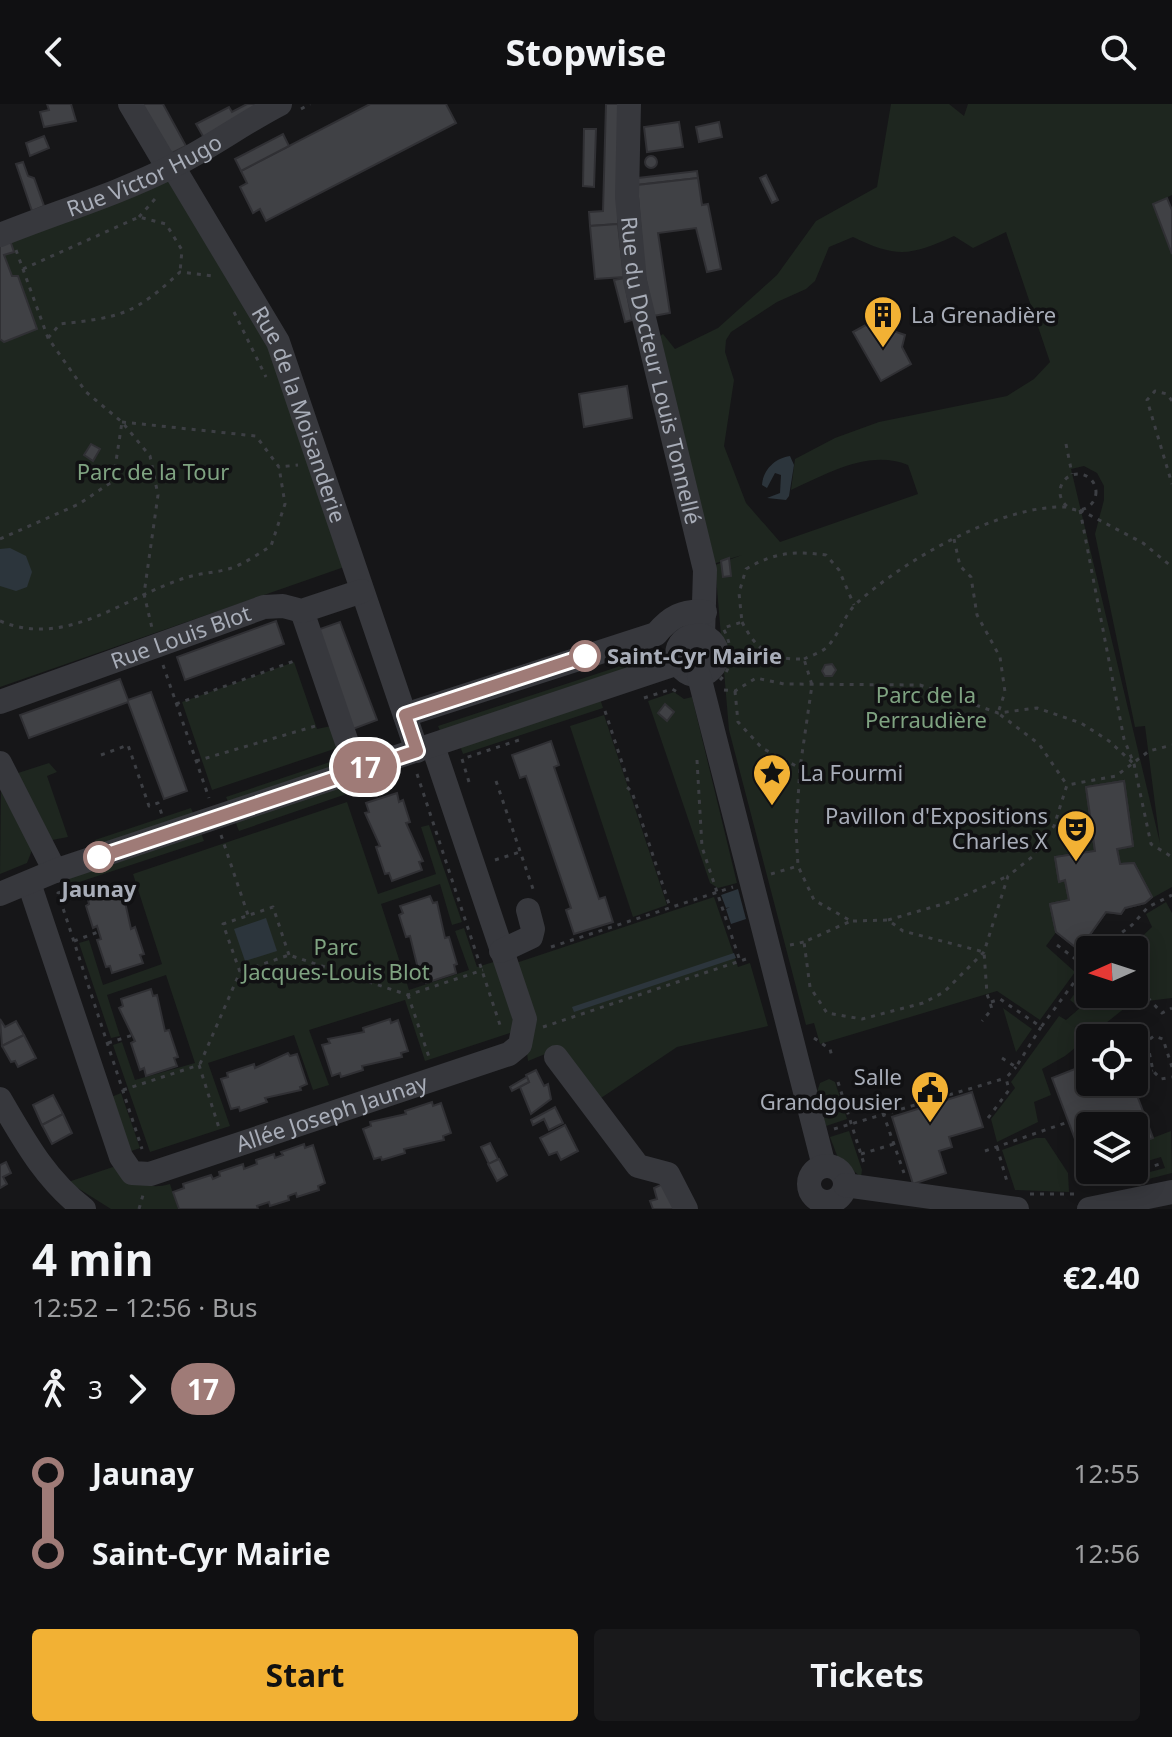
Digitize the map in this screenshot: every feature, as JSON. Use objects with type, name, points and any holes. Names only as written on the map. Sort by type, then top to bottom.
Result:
[{"type":"street","name":"Rue de la Moisanderie","points":[[130,104],[278,342],[405,715],[425,748]]},
{"type":"street","name":"Rue Victor Hugo","points":[[5,233],[171,168],[211,146],[227,131],[280,104]]},
{"type":"street","name":"Rue du Docteur Louis Tonnellé","points":[[629,104],[627,197],[635,281],[705,570],[704,624],[716,647],[717,660],[711,671],[689,669]]},
{"type":"street","name":"Rue Louis Blot","points":[[0,702],[264,607],[283,606],[302,611],[362,591]]},
{"type":"street","points":[[302,611],[356,769]]},
{"type":"street","points":[[405,715],[656,634],[667,620],[680,614],[704,624],[682,642],[824,1166],[839,1171],[824,1200],[1017,1209]]},
{"type":"street","points":[[0,894],[55,871],[356,769],[689,669]]},
{"type":"street","points":[[425,748],[496,962],[525,1019],[524,1033]]},
{"type":"street","points":[[0,763],[55,871]]},
{"type":"street","name":"Allée Joseph Jaunay","points":[[29,883],[63,945],[97,1047],[121,1157],[132,1173],[150,1174],[509,1054],[520,1045],[524,1033]]},
{"type":"street","points":[[496,962],[531,937],[531,902]]},
{"type":"street","points":[[556,1057],[638,1166],[668,1174],[686,1209]]},
{"type":"street","points":[[0,1099],[37,1162],[65,1194],[84,1209]]},
{"type":"street","points":[[1089,1209],[1172,1192]]},
{"type":"path","points":[[23,269],[139,217],[166,224],[182,250],[180,272],[154,297],[117,318],[60,324],[48,338]]},
{"type":"path","points":[[5,233],[23,269],[48,338],[86,392],[122,422],[150,456],[158,495],[144,594],[156,645],[248,915]]},
{"type":"path","points":[[180,272],[216,276]]},
{"type":"path","points":[[228,302],[267,379]]},
{"type":"path","points":[[1172,401],[1167,394],[1155,391],[1147,400],[1172,484]]},
{"type":"path","points":[[0,621],[25,632],[109,614],[144,594],[187,577],[230,568],[271,546],[285,504],[279,467],[256,436],[122,422]]},
{"type":"path","points":[[0,539],[79,504],[113,481],[122,422]]},
{"type":"path","points":[[1066,444],[1072,474]]},
{"type":"path","points":[[279,467],[303,465]]},
{"type":"path","points":[[1068,507],[1061,498],[1060,486],[1072,474],[1086,475],[1096,489],[1091,504],[1080,510]]},
{"type":"path","points":[[854,605],[839,570],[826,555],[792,551],[770,555],[746,569],[739,593],[742,622],[764,654],[782,660],[804,659],[826,648],[854,605],[908,562],[954,539],[1009,518],[1055,506],[1080,510],[1143,543],[1172,567]]},
{"type":"path","points":[[1080,510],[1124,739],[1134,764],[1151,844],[1172,857]]},
{"type":"path","points":[[954,539],[960,566],[971,577],[977,615],[1000,657],[1005,692],[998,713]]},
{"type":"path","points":[[742,622],[723,628],[729,640],[731,657],[719,690],[735,691],[756,678],[784,684],[920,685],[998,713],[1039,744],[1067,785]]},
{"type":"path","points":[[176,704],[316,653]]},
{"type":"path","points":[[804,659],[812,685],[800,768],[796,830],[798,866],[814,900],[851,921]]},
{"type":"path","points":[[641,699],[677,690],[684,707]]},
{"type":"path","points":[[735,691],[738,722],[762,748],[800,768]]},
{"type":"path","points":[[616,707],[605,711],[628,781],[627,787],[632,792],[670,907]]},
{"type":"path","points":[[998,713],[1037,708],[1081,723],[1109,741],[1134,764]]},
{"type":"path","points":[[196,761],[339,718]]},
{"type":"path","points":[[471,788],[462,759],[533,735]]},
{"type":"path","points":[[101,755],[128,745],[149,806],[158,803],[162,815]]},
{"type":"path","points":[[1067,785],[1116,776],[1149,751],[1172,745]]},
{"type":"path","points":[[407,776],[417,773],[496,962],[505,1040],[740,961],[698,829],[697,755]]},
{"type":"path","points":[[496,781],[520,852],[531,902]]},
{"type":"path","points":[[984,952],[944,992],[923,1003],[862,1019],[842,1018],[827,1013],[817,1001],[805,969],[804,942],[851,921],[888,920],[950,902],[1008,876],[1032,857],[1054,826],[1067,785]]},
{"type":"path","points":[[495,860],[520,852]]},
{"type":"path","points":[[550,948],[798,866]]},
{"type":"path","points":[[982,1021],[992,1009],[984,952],[1008,876]]},
{"type":"path","points":[[73,888],[58,893],[63,945],[97,1047],[123,1090],[146,1161]]},
{"type":"path","points":[[1117,936],[1148,907],[1172,895]]},
{"type":"path","points":[[221,1136],[199,1065],[240,972],[223,924],[273,907],[289,955]]},
{"type":"path","points":[[888,920],[903,931],[984,952]]},
{"type":"path","points":[[63,945],[98,932]]},
{"type":"path","points":[[1057,945],[1076,959]]},
{"type":"path","points":[[240,972],[289,955],[408,995],[496,962]]},
{"type":"path","points":[[827,1131],[1006,1078],[1076,980]]},
{"type":"path","points":[[408,995],[431,1065]]},
{"type":"path","points":[[1148,998],[1162,1013],[1172,1008]]},
{"type":"path","points":[[990,1003],[1000,999],[1041,1027]]},
{"type":"path","points":[[97,1047],[133,1035]]},
{"type":"path","points":[[812,1036],[830,1049],[832,1057]]},
{"type":"path","points":[[1172,1067],[1163,1039],[1154,1036],[1147,1041],[1153,1071],[1161,1079],[1172,1077]]},
{"type":"path","points":[[1002,1058],[1016,1067]]},
{"type":"path","points":[[123,1090],[199,1065]]},
{"type":"path","points":[[1148,1073],[1153,1071]]},
{"type":"path","points":[[988,1118],[1009,1090],[1006,1078]]},
{"type":"path","points":[[838,1082],[866,1170]]},
{"type":"path","points":[[883,1113],[904,1174]]},
{"type":"path","points":[[985,1151],[1068,1122]]},
{"type":"path","points":[[861,1154],[894,1144]]},
{"type":"path","points":[[997,1147],[1008,1186]]},
{"type":"path","points":[[1148,1168],[1160,1164]]},
{"type":"green space","name":"Parc de la Perraudière","points":[[891,104],[949,104],[964,116],[968,104],[1172,104],[1172,195],[1153,204],[1172,254],[1172,887],[1154,897],[1057,931],[1046,946],[1075,972],[1040,1020],[997,991],[820,1044],[814,1023],[806,1025],[729,730],[715,565],[742,555],[713,564],[660,336],[663,334],[675,349],[718,328],[777,275],[816,221],[877,187]],"holes":[[[1006,232],[1050,362],[1034,379],[1007,396],[879,422],[835,438],[795,459],[791,490],[833,471],[878,460],[908,465],[918,494],[780,542],[746,503],[724,446],[734,380],[725,352],[726,340],[731,332],[777,302],[806,289],[815,281],[829,247],[853,237],[881,249],[904,252],[926,248],[954,236],[973,248]],[[1084,466],[1097,473],[1104,486],[1104,500],[1095,534],[1135,727],[1145,726],[1160,843],[1071,469]]]},
{"type":"green space","name":"Parc de la Tour","points":[[167,176],[271,350],[347,566],[0,687],[0,242]]},
{"type":"green space","points":[[657,654],[659,661],[441,733],[438,726]]},
{"type":"green space","points":[[294,662],[317,729],[331,726],[337,748],[212,790],[182,702]]},
{"type":"green space","points":[[674,692],[684,699],[692,697],[737,883],[718,888],[710,883],[648,701]]},
{"type":"green space","points":[[600,699],[603,708],[463,754],[460,746]]},
{"type":"green space","points":[[604,715],[667,905],[633,917],[570,726]]},
{"type":"green space","points":[[342,758],[341,763],[229,804],[226,797]]},
{"type":"green space","points":[[49,763],[57,772],[47,776],[68,837],[52,840],[18,773]]},
{"type":"green space","points":[[390,770],[393,778],[239,831],[235,821]]},
{"type":"green space","points":[[1,791],[32,850],[27,863],[0,874]]},
{"type":"green space","name":"Parc Jacques-Louis Blot","points":[[347,802],[378,894],[436,874],[421,827],[429,825],[462,922],[452,925],[440,884],[381,904],[409,990],[469,970],[455,931],[464,928],[477,967],[497,961],[516,1031],[425,1061],[405,1000],[309,1030],[329,1085],[313,1090],[294,1035],[208,1063],[230,1126],[150,1152],[113,1045],[122,1042],[135,1080],[195,1063],[166,975],[107,995],[120,1036],[111,1038],[79,943],[89,940],[103,985],[162,964],[133,874]]},
{"type":"green space","points":[[191,808],[194,816],[98,847],[95,840]]},
{"type":"green space","points":[[201,833],[204,841],[67,886],[64,878]]},
{"type":"green space","points":[[714,897],[738,967],[750,963],[768,1026],[677,1047],[598,1100],[560,1048],[528,1061],[516,963]]},
{"type":"green space","points":[[1166,902],[1172,913],[1172,998],[1148,1001],[1148,936],[1143,936],[1152,927],[1146,914]]},
{"type":"green space","points":[[1003,1008],[1032,1029],[1016,1052]]},
{"type":"green space","points":[[1080,1008],[1125,1008],[1105,1024],[1076,1024],[1076,1047],[1042,1069],[1051,1095],[1034,1102],[1038,1122],[997,1142],[991,1119],[1015,1088],[1011,1082],[1059,1016],[1066,1020]]},
{"type":"green space","points":[[829,1079],[835,1082],[847,1119],[826,1126],[817,1092],[820,1083]]},
{"type":"green space","points":[[121,1093],[140,1148],[125,1153],[109,1098]]},
{"type":"green space","points":[[849,1131],[862,1170],[861,1177],[838,1158],[830,1137]]},
{"type":"green space","points":[[1171,1131],[1172,1173],[1148,1179],[1148,1172],[1165,1168],[1161,1157],[1148,1161],[1148,1140]]},
{"type":"green space","points":[[1036,1138],[1045,1138],[1068,1173],[1069,1192],[1015,1190],[1002,1150]]},
{"type":"green space","points":[[113,1167],[147,1185],[170,1184],[178,1209],[111,1209],[68,1182]]},
{"type":"shaded area","points":[[790,456],[794,465],[789,496],[786,500],[767,498],[780,493],[781,475],[775,473],[767,488],[762,485],[767,470],[775,462]]},
{"type":"shaded area","points":[[10,548],[26,556],[32,572],[27,587],[16,591],[0,586],[0,549]]},
{"type":"shaded area","points":[[738,889],[746,919],[731,924],[726,909],[730,907],[726,908],[721,895]]},
{"type":"shaded area","points":[[266,918],[277,951],[245,961],[234,929]]},
{"type":"shaded area","points":[[734,953],[736,958],[574,1012],[572,1007]]},
{"type":"building","points":[[47,104],[71,104],[76,121],[44,127],[40,112],[49,110]]},
{"type":"building","points":[[142,104],[163,104],[186,146],[170,154]]},
{"type":"building","points":[[247,104],[269,104],[204,138],[196,124],[229,107],[232,112]]},
{"type":"building","points":[[370,104],[446,104],[456,123],[266,221],[260,209],[253,213],[240,187],[247,183],[241,171]]},
{"type":"building","points":[[606,104],[618,104],[618,224],[590,226],[589,212],[603,211]]},
{"type":"building","points":[[679,122],[683,147],[647,152],[644,127]]},
{"type":"building","points":[[719,122],[722,137],[699,142],[696,127]]},
{"type":"building","points":[[584,129],[596,129],[594,187],[583,186]]},
{"type":"building","points":[[283,134],[289,146],[241,171],[235,159]]},
{"type":"building","points":[[44,136],[49,148],[30,156],[26,143]]},
{"type":"building","points":[[651,156],[657,162],[651,168],[645,162]]},
{"type":"building","points":[[23,162],[28,176],[34,178],[44,206],[32,211],[16,164]]},
{"type":"building","points":[[697,171],[698,178],[637,185],[638,178]]},
{"type":"building","points":[[766,175],[778,200],[772,203],[760,178]]},
{"type":"building","points":[[698,178],[702,205],[708,204],[721,269],[707,272],[696,228],[658,233],[670,313],[653,316],[644,271],[637,185]]},
{"type":"building","points":[[1167,198],[1172,210],[1172,254],[1153,204]]},
{"type":"building","points":[[618,224],[624,277],[595,279],[590,226]]},
{"type":"building","points":[[10,240],[14,252],[4,255],[12,276],[18,276],[37,329],[4,342],[0,339],[0,243]]},
{"type":"building","points":[[624,278],[632,320],[625,322],[614,280]]},
{"type":"building","name":"La Grenadière","points":[[884,315],[893,331],[905,335],[902,347],[911,364],[881,381],[853,332]]},
{"type":"building","points":[[627,386],[632,418],[584,427],[579,394]]},
{"type":"building","points":[[91,444],[100,449],[93,461],[84,455]]},
{"type":"building","points":[[729,558],[731,576],[723,577],[721,561]]},
{"type":"building","points":[[276,621],[284,644],[185,680],[177,657]]},
{"type":"building","points":[[340,622],[377,720],[353,729],[317,630]]},
{"type":"building","points":[[832,664],[836,670],[832,676],[825,676],[822,671],[825,665]]},
{"type":"building","points":[[120,679],[128,700],[151,692],[187,791],[164,799],[128,702],[29,738],[20,715]]},
{"type":"building","points":[[665,704],[674,712],[667,721],[658,713]]},
{"type":"building","points":[[551,741],[559,765],[554,767],[599,899],[605,897],[613,922],[574,934],[566,910],[571,908],[526,776],[520,778],[512,755]]},
{"type":"building","points":[[1124,781],[1133,846],[1117,849],[1120,864],[1134,863],[1152,897],[1145,903],[1125,908],[1121,914],[1106,912],[1089,936],[1076,936],[1076,948],[1056,932],[1050,904],[1069,900],[1065,880],[1059,882],[1055,857],[1095,851],[1086,787]],"holes":[[[1102,868],[1107,890],[1101,898],[1096,895],[1077,898],[1073,879],[1094,875],[1093,870]]]},
{"type":"building","points":[[1124,781],[1133,846],[1117,849],[1120,864],[1134,863],[1152,897],[1145,903],[1125,908],[1121,914],[1106,912],[1089,936],[1076,936],[1076,948],[1056,932],[1050,904],[1069,900],[1065,880],[1059,882],[1055,857],[1095,851],[1086,787]]},
{"type":"building","points":[[397,793],[399,802],[403,800],[410,822],[406,823],[423,861],[419,862],[422,870],[392,881],[389,873],[385,874],[376,847],[380,846],[365,813],[369,812],[366,803]]},
{"type":"building","points":[[117,886],[120,894],[123,893],[131,929],[135,927],[144,954],[140,955],[143,963],[112,973],[110,966],[106,967],[97,940],[101,939],[97,926],[93,928],[86,906],[89,904],[87,896]]},
{"type":"building","points":[[430,896],[433,903],[437,902],[445,938],[449,937],[457,964],[454,965],[456,973],[426,983],[423,975],[420,977],[410,936],[406,937],[399,915],[403,913],[400,906]]},
{"type":"building","points":[[151,989],[153,996],[157,995],[165,1031],[169,1030],[178,1057],[174,1058],[177,1066],[146,1076],[144,1068],[140,1070],[131,1043],[135,1041],[119,1008],[123,1006],[121,999]]},
{"type":"building","points":[[0,1019],[5,1027],[16,1021],[24,1035],[2,1046]]},
{"type":"building","points":[[390,1019],[391,1023],[398,1020],[408,1051],[401,1053],[402,1057],[362,1066],[363,1070],[341,1077],[340,1073],[332,1076],[322,1045],[330,1043],[328,1039],[364,1032],[363,1028]]},
{"type":"building","points":[[24,1035],[36,1058],[18,1067],[15,1061],[11,1062],[2,1046]]},
{"type":"building","points":[[288,1053],[290,1056],[297,1054],[307,1084],[300,1087],[301,1090],[265,1098],[267,1102],[240,1111],[239,1107],[231,1109],[221,1079],[228,1077],[227,1073],[254,1064],[255,1068]]},
{"type":"building","points":[[1076,1069],[1076,1096],[1137,1096],[1143,1112],[1076,1112],[1076,1142],[1052,1078]]},
{"type":"building","points":[[536,1070],[544,1086],[548,1084],[551,1099],[531,1114],[520,1087],[529,1082],[526,1075]]},
{"type":"building","points":[[527,1077],[529,1082],[512,1091],[510,1087]]},
{"type":"building","points":[[972,1092],[983,1127],[949,1137],[952,1147],[939,1151],[946,1173],[913,1184],[892,1117]]},
{"type":"building","points":[[53,1095],[63,1114],[42,1125],[33,1105]]},
{"type":"building","points":[[432,1102],[433,1106],[441,1103],[451,1133],[443,1136],[444,1140],[404,1149],[405,1153],[382,1160],[381,1157],[374,1159],[363,1129],[371,1126],[370,1122],[406,1114],[405,1111]]},
{"type":"building","points":[[555,1107],[563,1123],[549,1130],[544,1119],[533,1125],[531,1120]]},
{"type":"building","points":[[63,1114],[72,1133],[52,1144],[42,1125]]},
{"type":"building","points":[[565,1125],[578,1151],[561,1160],[557,1152],[549,1155],[540,1138]]},
{"type":"building","points":[[490,1143],[498,1159],[489,1164],[481,1147]]},
{"type":"building","points":[[304,1144],[305,1148],[313,1145],[325,1183],[318,1186],[319,1190],[297,1197],[296,1193],[288,1196],[289,1200],[270,1206],[269,1202],[257,1206],[258,1209],[179,1209],[173,1192],[184,1188],[183,1184],[211,1175],[213,1179],[220,1176],[219,1172],[243,1164],[244,1169],[257,1164],[256,1160],[274,1154],[275,1158],[283,1155],[281,1152]]},
{"type":"building","points":[[499,1159],[507,1175],[497,1181],[488,1164]]},
{"type":"building","points":[[6,1162],[11,1173],[3,1177],[7,1184],[0,1188],[0,1165]]},
{"type":"building","points":[[667,1182],[680,1209],[653,1209],[650,1201],[657,1199],[654,1188]]},
{"type":"bus line","name":"17","points":[[99,857],[417,751],[405,715],[585,656]]},
{"type":"place","name":"La Grenadière","points":[[883,349]]},
{"type":"place","name":"Saint-Cyr Mairie","points":[[585,656]]},
{"type":"place","name":"La Fourmi","points":[[772,807]]},
{"type":"place","name":"Jaunay","points":[[99,857]]},
{"type":"place","name":"Pavillon d'Expositions Charles X","points":[[1076,863]]},
{"type":"place","name":"Salle Grandgousier","points":[[930,1124]]}]
